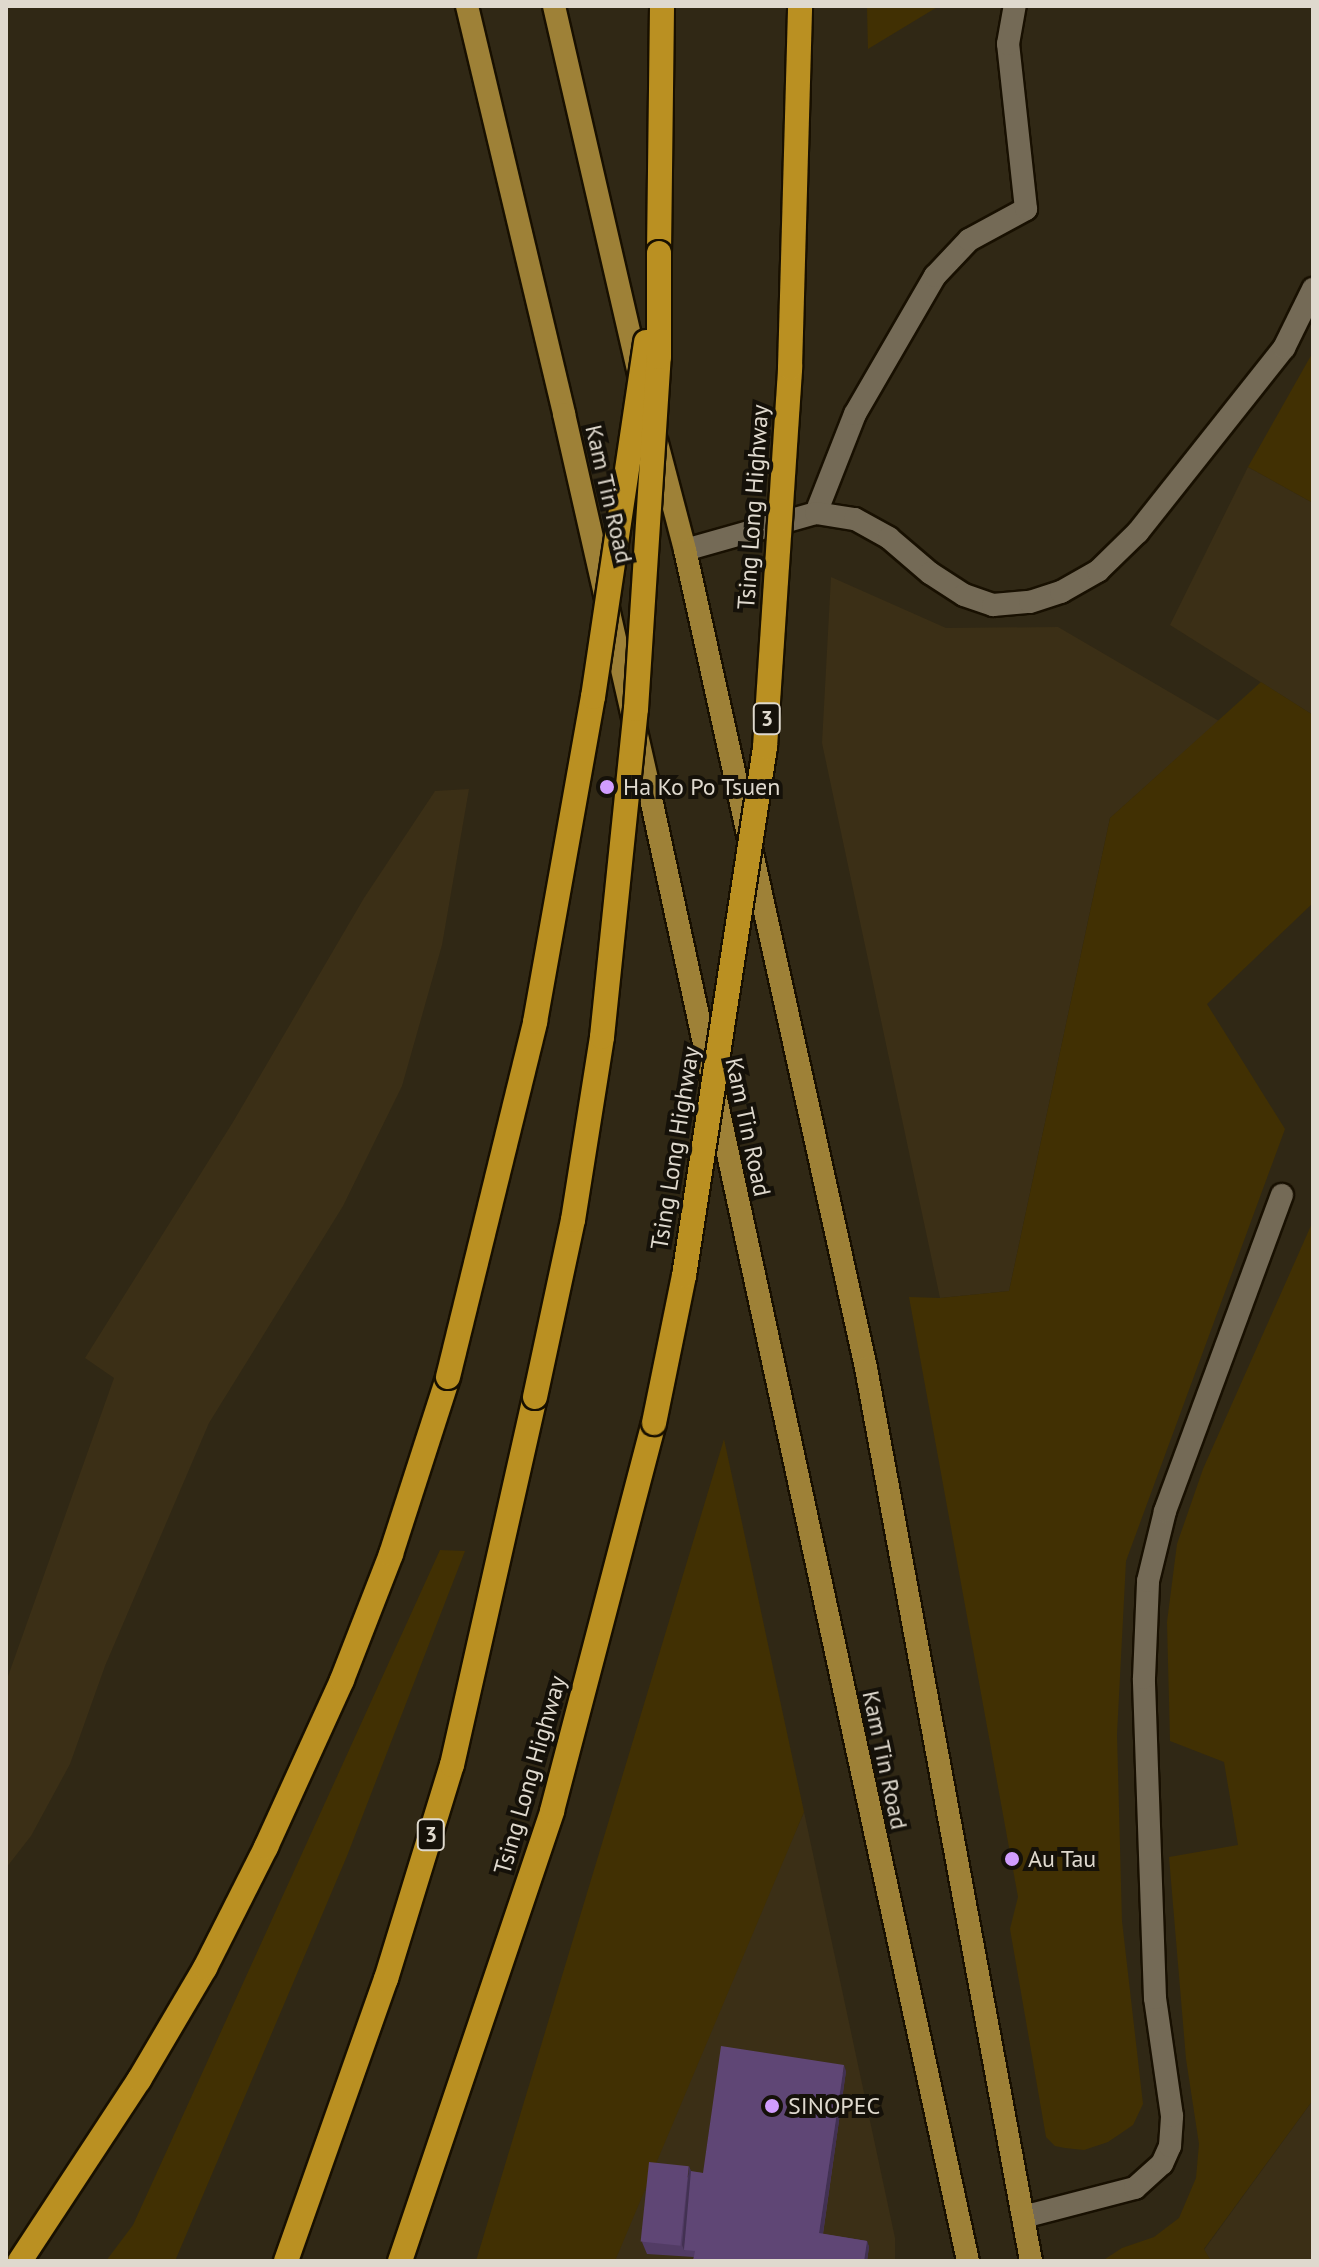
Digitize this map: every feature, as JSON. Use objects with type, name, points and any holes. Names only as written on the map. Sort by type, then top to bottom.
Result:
[{"type":"highway","name":"3","points":[[286,2261],[386,1979],[452,1765],[573,1220],[602,1037],[636,709],[659,357],[662,6]]},
{"type":"highway","name":"Tsing Long Highway","points":[[400,2261],[552,1811],[654,1423],[684,1276],[765,747],[790,368],[800,6]]},
{"type":"highway","points":[[20,2261],[139,2080],[205,1968],[266,1847],[342,1680],[380,1582],[448,1377],[535,1022],[593,697],[659,253]]},
{"type":"main road","name":"Kam Tin Road","points":[[467,6],[630,704],[968,2261]]},
{"type":"main road","points":[[554,6],[614,274],[685,550],[866,1368],[1031,2261]]},
{"type":"street","points":[[816,513],[855,414],[935,276],[969,240],[1026,209],[1008,44],[1015,6]]},
{"type":"street","points":[[685,550],[816,513],[855,519],[889,538],[930,573],[964,595],[993,605],[1030,602],[1061,592],[1098,571],[1138,532],[1284,348],[1313,289]]},
{"type":"street","points":[[1023,2217],[1135,2188],[1162,2164],[1170,2146],[1172,2116],[1155,1998],[1144,1678],[1148,1581],[1165,1511],[1282,1195]]},
{"type":"shaded area","points":[[867,6],[939,6],[868,49]]},
{"type":"shaded area","points":[[1313,352],[1313,503],[1248,467]]},
{"type":"shaded area","points":[[1248,467],[1313,503],[1313,715],[1170,625]]},
{"type":"shaded area","points":[[831,577],[946,628],[1058,627],[1219,721],[1110,818],[1009,1291],[940,1298],[822,743]]},
{"type":"shaded area","points":[[1261,682],[1313,715],[1313,903],[1207,1004],[1285,1129],[1126,1561],[1117,1734],[1122,1921],[1143,2104],[1133,2125],[1108,2142],[1084,2150],[1065,2148],[1055,2146],[1046,2137],[1010,1929],[1018,1897],[909,1297],[940,1298],[1009,1291],[1110,818]]},
{"type":"shaded area","points":[[469,789],[442,945],[402,1086],[343,1206],[209,1423],[105,1666],[70,1764],[31,1836],[6,1868],[6,1682],[114,1378],[85,1358],[233,1122],[364,898],[435,791]]},
{"type":"shaded area","points":[[1313,1221],[1313,2100],[1204,2249],[1211,2261],[1102,2261],[1122,2248],[1154,2237],[1179,2218],[1196,2178],[1199,2144],[1186,2059],[1169,1857],[1238,1845],[1224,1762],[1170,1741],[1167,1622],[1177,1544],[1203,1469]]},
{"type":"shaded area","points":[[724,1439],[804,1812],[615,2261],[476,2261]]},
{"type":"shaded area","points":[[440,1550],[465,1551],[347,1856],[175,2261],[106,2261],[133,2225]]},
{"type":"shaded area","name":"SINOPEC","points":[[804,1812],[895,2238],[895,2261],[614,2261],[736,1966]]},
{"type":"shaded area","points":[[1313,2100],[1313,2261],[1211,2261],[1204,2250]]},
{"type":"building","points":[[721,2046],[844,2065],[819,2233],[867,2241],[864,2261],[693,2261],[695,2251],[684,2250],[691,2171],[703,2173]]},
{"type":"building","points":[[649,2162],[689,2166],[680,2246],[641,2242]]},
{"type":"place","name":"Ha Ko Po Tsuen","points":[[607,787]]},
{"type":"place","name":"Au Tau","points":[[1012,1859]]},
{"type":"place","name":"SINOPEC","points":[[772,2106]]}]
